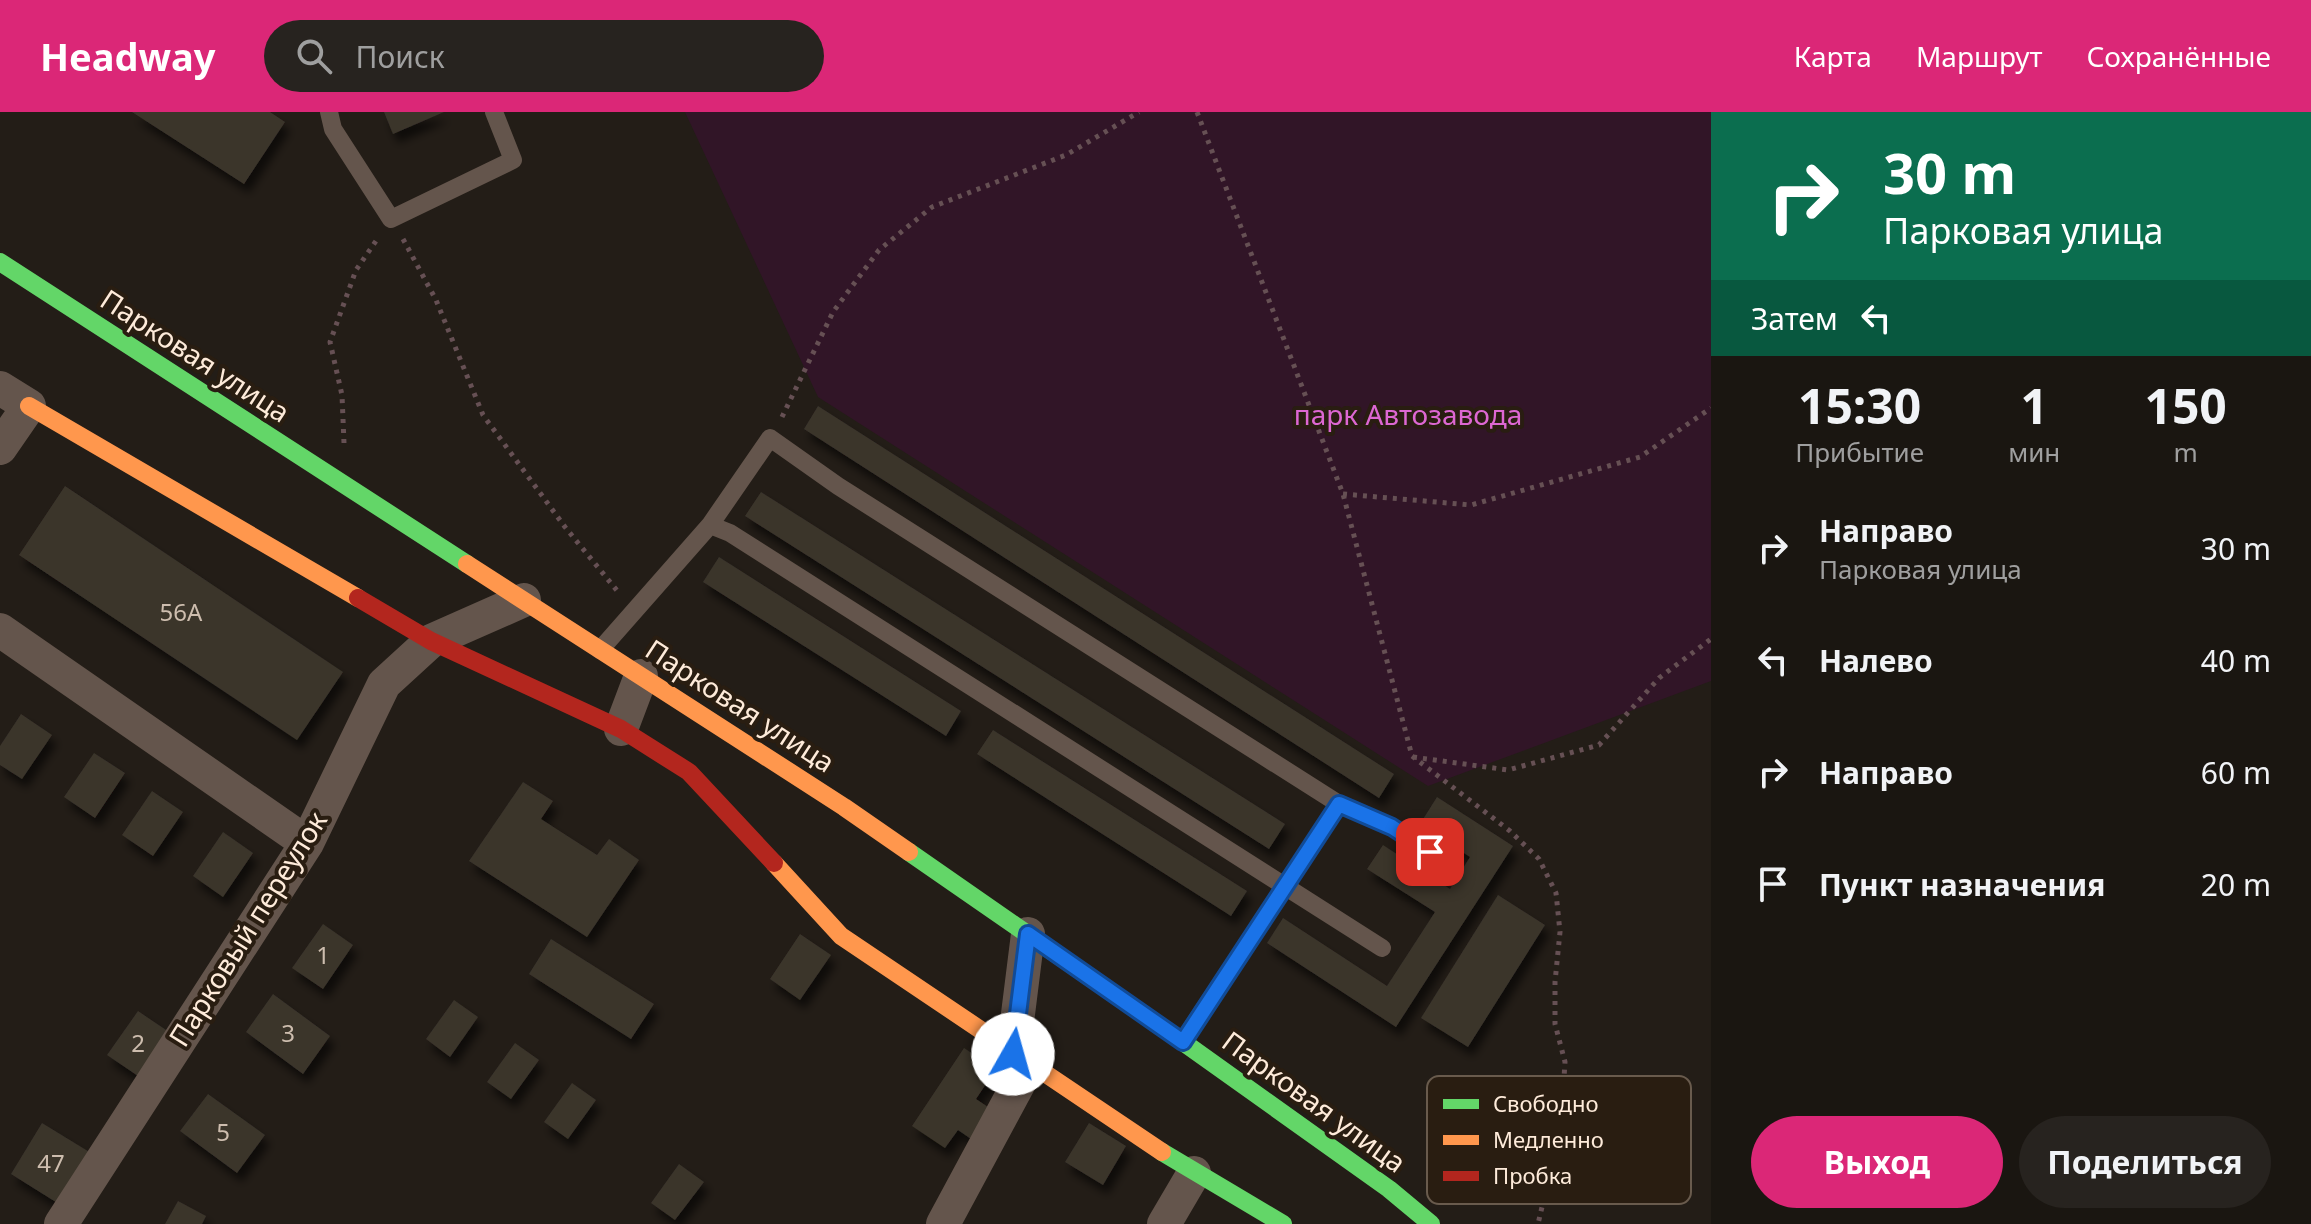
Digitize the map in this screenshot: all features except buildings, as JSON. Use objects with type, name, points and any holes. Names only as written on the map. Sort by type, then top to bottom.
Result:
[{"type":"street","name":"Парковая улица","points":[[0,262],[844,807],[1183,1042],[1389,1189],[1431,1224]]},
{"type":"street","points":[[0,388],[431,641],[621,729],[689,772],[841,936],[1194,1173],[1283,1224]]},
{"type":"street","points":[[0,448],[29,406]]},
{"type":"street","name":"Парковый переулок","points":[[61,1224],[307,843],[384,684],[431,641],[524,600]]},
{"type":"street","points":[[0,630],[307,843]]},
{"type":"street","points":[[621,729],[641,676]]},
{"type":"street","points":[[943,1224],[1020,1081],[1013,1054],[1028,934]]},
{"type":"street","points":[[1164,1224],[1194,1173]]},
{"type":"lane","points":[[329,112],[333,129],[391,219],[513,160],[494,112]]},
{"type":"lane","points":[[600,650],[710,525],[770,438],[838,486],[1339,804],[1392,827],[1449,865]]},
{"type":"lane","points":[[710,525],[730,533],[1382,948]]},
{"type":"lane","points":[[1183,1042],[1339,804]]},
{"type":"path","points":[[770,438],[833,312],[879,250],[932,207],[1066,155],[1139,112]]},
{"type":"path","points":[[1197,112],[1343,494],[1412,756],[1510,831],[1539,859],[1556,893],[1560,932],[1555,1024],[1565,1062],[1564,1076]]},
{"type":"path","points":[[346,487],[342,395],[330,342],[356,270],[391,219],[436,300],[483,415],[565,527],[634,612]]},
{"type":"path","points":[[1343,494],[1471,505],[1640,457],[1711,408]]},
{"type":"path","points":[[1412,756],[1508,770],[1599,745],[1659,678],[1711,639]]},
{"type":"path","points":[[1538,1224],[1543,1204]]},
{"type":"green space","name":"парк Автозавода","points":[[685,112],[1711,112],[1711,681],[1428,786],[818,397]]},
{"type":"traffic: fast","points":[[0,262],[467,564]]},
{"type":"traffic: fast","points":[[909,852],[1183,1042],[1389,1189],[1431,1224]]},
{"type":"traffic: fast","points":[[1162,1152],[1283,1224]]},
{"type":"traffic: slow","points":[[29,406],[358,598]]},
{"type":"traffic: slow","points":[[467,564],[909,852]]},
{"type":"traffic: slow","points":[[774,863],[841,936],[1162,1152]]},
{"type":"traffic: jam","points":[[358,598],[431,641],[621,729],[689,772],[774,863]]},
{"type":"route","points":[[1013,1054],[1028,934],[1183,1042],[1339,804],[1392,827],[1430,852]]}]
